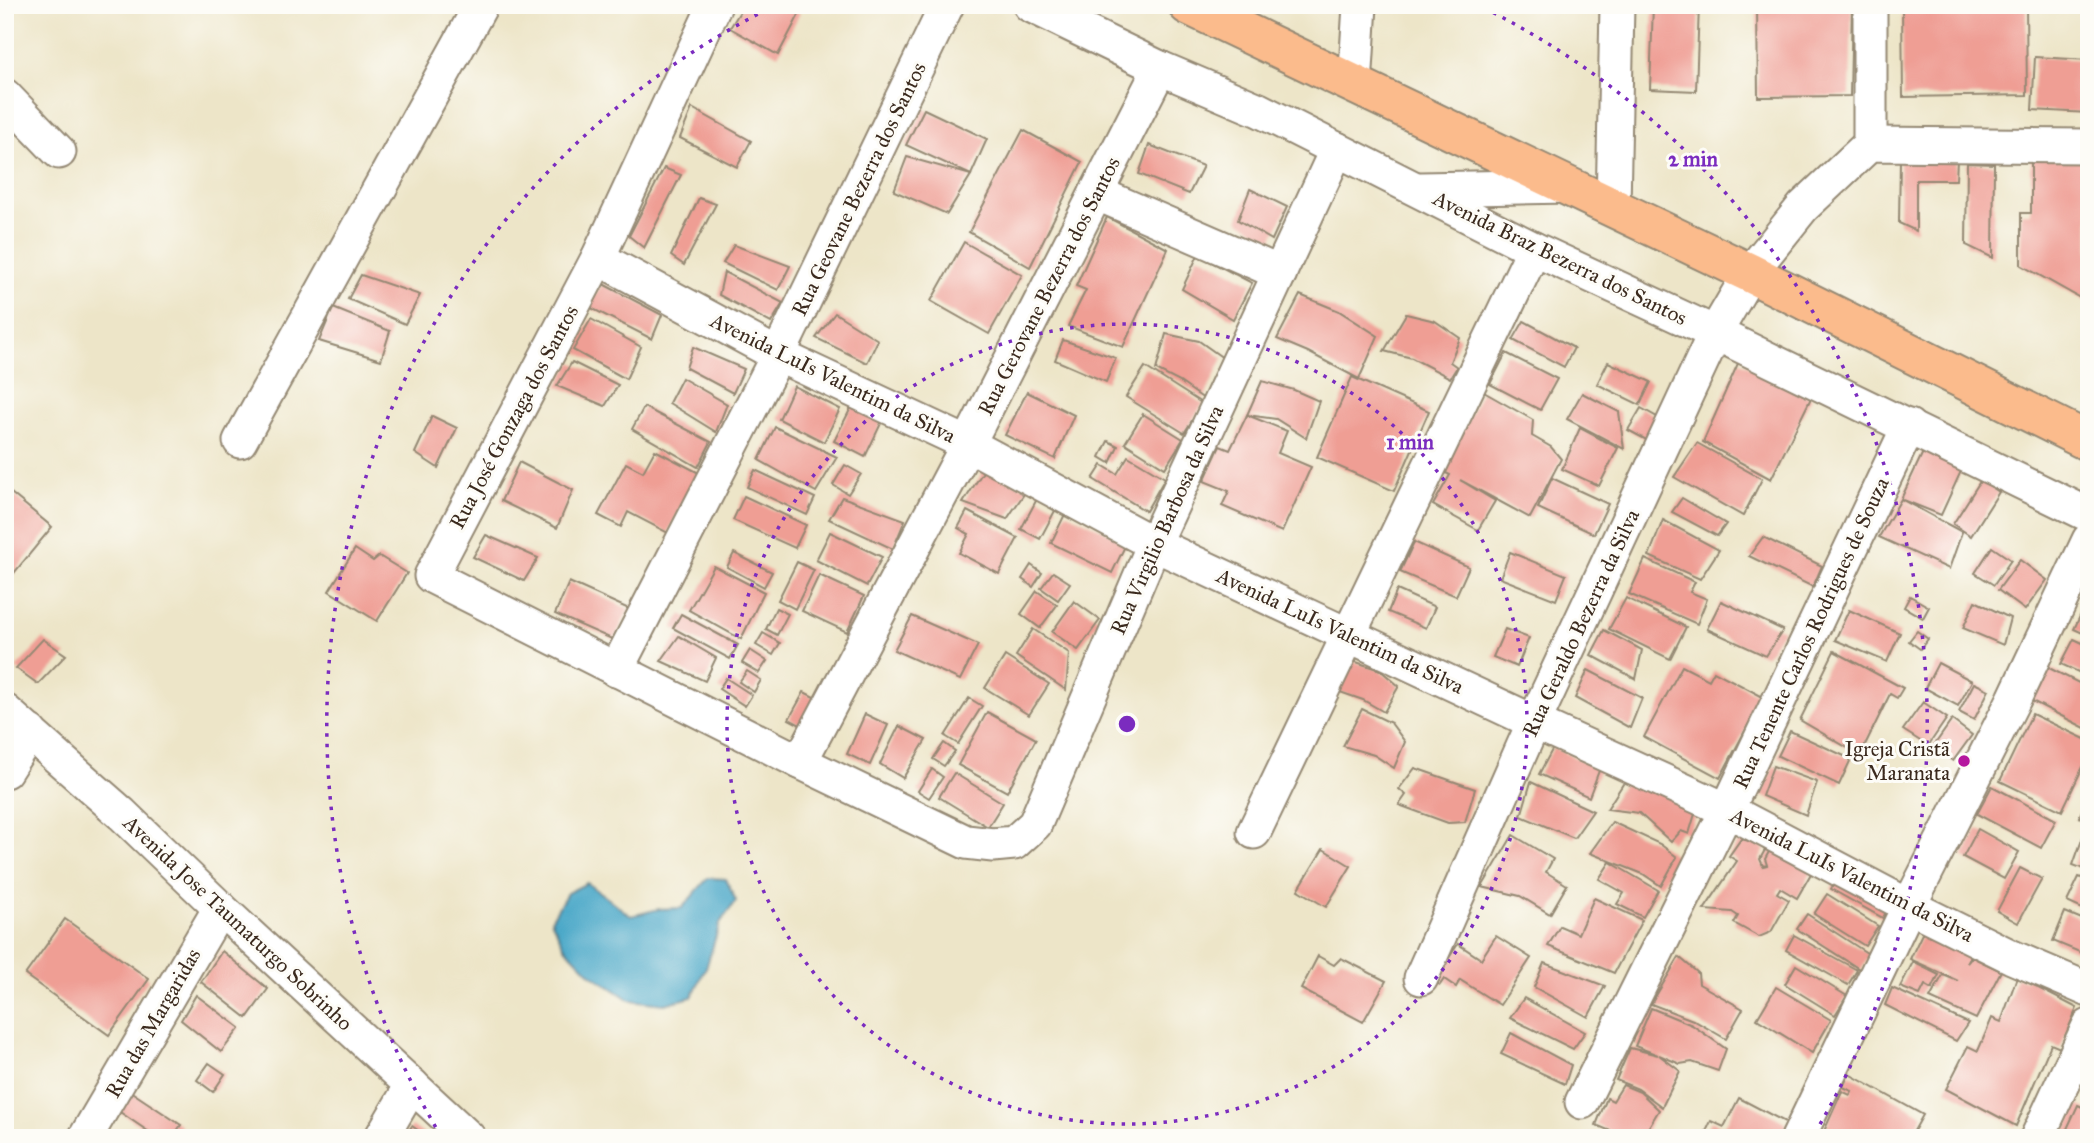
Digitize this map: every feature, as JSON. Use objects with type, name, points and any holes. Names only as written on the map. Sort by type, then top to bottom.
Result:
[{"type":"main road","points":[[1188,5],[1750,273],[2089,442]]},
{"type":"street","points":[[240,441],[481,5]]},
{"type":"street","name":"Rua José Gonzaga dos Santos","points":[[617,670],[431,576],[598,258],[715,5]]},
{"type":"street","name":"Rua Geovane Bezerra dos Santos","points":[[617,670],[778,355],[947,5]]},
{"type":"street","name":"Avenida Braz Bezerra dos Santos","points":[[1030,5],[1160,68],[1259,110],[1534,249],[1715,332],[2089,515]]},
{"type":"street","points":[[1355,86],[1360,5]]},
{"type":"street","points":[[1613,208],[1617,5]]},
{"type":"street","points":[[1870,5],[1870,144],[2089,146]]},
{"type":"street","name":"Rua Gerovane Bezerra dos Santos","points":[[800,762],[968,444],[1160,68]]},
{"type":"street","points":[[5,96],[59,152]]},
{"type":"street","name":"Rua Geraldo Bezerra da Silva","points":[[1422,978],[1534,722],[1715,332],[1750,273],[1803,207],[1870,144]]},
{"type":"street","name":"Rua Virgilio Barbosa da Silva","points":[[800,762],[966,842],[993,845],[1014,843],[1035,824],[1154,544],[1338,149]]},
{"type":"street","points":[[1418,189],[1569,186]]},
{"type":"street","points":[[1096,193],[1280,272]]},
{"type":"street","points":[[1254,832],[1534,249]]},
{"type":"street","name":"Avenida LuIs Valentim da Silva","points":[[598,258],[778,355],[968,444],[1154,544],[1727,810],[1909,906],[2012,957],[2089,990]]},
{"type":"street","name":"Rua Tenente Carlos Rodrigues de Souza","points":[[1582,1102],[1727,810],[1909,426]]},
{"type":"street","points":[[1798,1138],[1909,906],[2014,699],[2089,540]]},
{"type":"street","points":[[617,670],[800,762]]},
{"type":"street","points":[[5,771],[18,721]]},
{"type":"street","name":"Avenida Jose Taumaturgo Sobrinho","points":[[18,721],[122,814],[469,1138]]},
{"type":"street","name":"Rua das Margaridas","points":[[86,1138],[220,908]]},
{"type":"street","points":[[2037,1138],[2089,1026]]},
{"type":"street","points":[[381,1138],[412,1085]]},
{"type":"water","points":[[708,878],[726,879],[736,901],[720,923],[707,965],[692,997],[665,1004],[630,1000],[591,974],[564,946],[551,920],[567,893],[587,883],[631,916],[659,909],[682,908]]},
{"type":"building","points":[[744,5],[782,5],[800,13],[778,55],[730,28]]},
{"type":"building","points":[[1653,5],[1699,5],[1696,91],[1650,89]]},
{"type":"building","points":[[1757,5],[1852,5],[1850,96],[1758,97]]},
{"type":"building","points":[[1902,5],[2026,5],[2027,95],[1903,97]]},
{"type":"building","points":[[2034,5],[2089,5],[2089,10],[2034,10]]},
{"type":"building","points":[[2035,57],[2089,60],[2089,113],[2032,110]]},
{"type":"building","points":[[692,108],[751,141],[737,167],[680,138]]},
{"type":"building","points":[[924,109],[987,139],[971,175],[906,145]]},
{"type":"building","points":[[1023,130],[1082,162],[1030,267],[969,232]]},
{"type":"building","points":[[1149,145],[1203,166],[1189,194],[1139,174]]},
{"type":"building","points":[[2089,156],[2089,303],[2021,265],[2021,213],[2031,213],[2031,157]]},
{"type":"building","points":[[907,157],[971,175],[947,214],[894,191]]},
{"type":"building","points":[[1900,159],[1957,160],[1956,180],[1916,180],[1916,231],[1899,223]]},
{"type":"building","points":[[1967,163],[1994,164],[1993,258],[1966,245]]},
{"type":"building","points":[[664,168],[681,175],[644,248],[629,236]]},
{"type":"building","points":[[1250,189],[1287,207],[1272,240],[1238,220]]},
{"type":"building","points":[[699,198],[716,204],[684,265],[671,256]]},
{"type":"building","points":[[1107,217],[1168,249],[1123,347],[1068,326],[1086,290],[1076,286]]},
{"type":"building","points":[[964,242],[1022,275],[989,334],[931,301]]},
{"type":"building","points":[[734,245],[790,266],[778,290],[723,263]]},
{"type":"building","points":[[1198,255],[1252,283],[1233,319],[1182,289]]},
{"type":"building","points":[[724,272],[783,303],[771,323],[719,295]]},
{"type":"building","points":[[361,275],[420,295],[405,324],[348,299]]},
{"type":"building","points":[[603,284],[662,315],[652,339],[587,306]]},
{"type":"building","points":[[1300,295],[1339,311],[1378,336],[1359,379],[1277,339]]},
{"type":"building","points":[[333,308],[390,331],[381,360],[319,341]]},
{"type":"building","points":[[835,313],[878,340],[867,363],[816,338]]},
{"type":"building","points":[[1406,314],[1435,321],[1460,338],[1450,362],[1457,367],[1450,378],[1412,358],[1384,351]]},
{"type":"building","points":[[591,319],[641,347],[626,379],[573,350]]},
{"type":"building","points":[[1524,321],[1574,348],[1564,367],[1513,340]]},
{"type":"building","points":[[1166,334],[1199,341],[1223,358],[1204,399],[1180,382],[1156,370]]},
{"type":"building","points":[[1063,340],[1116,358],[1106,382],[1055,360]]},
{"type":"building","points":[[693,347],[744,369],[733,393],[686,368]]},
{"type":"building","points":[[1506,353],[1557,379],[1540,410],[1490,384]]},
{"type":"building","points":[[1739,361],[1811,398],[1771,479],[1703,442]]},
{"type":"building","points":[[572,362],[618,385],[605,406],[557,386]]},
{"type":"building","points":[[1608,362],[1651,382],[1640,405],[1597,384]]},
{"type":"building","points":[[1145,367],[1203,404],[1184,433],[1126,397]]},
{"type":"building","points":[[1352,377],[1429,411],[1394,491],[1317,457]]},
{"type":"building","points":[[682,378],[727,404],[716,432],[669,403]]},
{"type":"building","points":[[1262,381],[1294,390],[1319,401],[1306,438],[1276,419],[1247,415]]},
{"type":"building","points":[[794,386],[840,409],[824,442],[779,419]]},
{"type":"building","points":[[1482,391],[1533,420],[1532,436],[1551,447],[1561,459],[1530,518],[1460,480],[1495,501],[1478,530],[1433,505],[1450,475],[1442,471]]},
{"type":"building","points":[[1027,392],[1074,415],[1055,459],[1005,435]]},
{"type":"building","points":[[1582,393],[1619,412],[1624,449],[1567,419]]},
{"type":"building","points":[[855,400],[885,415],[865,457],[834,441]]},
{"type":"building","points":[[644,407],[711,442],[698,467],[632,429]]},
{"type":"building","points":[[1641,408],[1664,421],[1652,443],[1628,430]]},
{"type":"building","points":[[1143,414],[1183,439],[1165,468],[1125,443]]},
{"type":"building","points":[[1247,415],[1287,431],[1278,453],[1311,467],[1282,532],[1222,506],[1229,491],[1204,481],[1220,446],[1230,450]]},
{"type":"building","points":[[432,416],[457,428],[438,468],[415,453]]},
{"type":"building","points":[[775,427],[837,457],[816,492],[759,460]]},
{"type":"building","points":[[1580,428],[1618,448],[1599,486],[1562,469]]},
{"type":"building","points":[[1108,441],[1118,446],[1110,463],[1100,457]]},
{"type":"building","points":[[1697,443],[1762,479],[1743,516],[1674,477]]},
{"type":"building","points":[[1925,448],[1962,469],[1941,515],[1901,499]]},
{"type":"building","points":[[655,450],[699,473],[668,533],[628,512],[621,527],[598,515],[626,463],[643,472]]},
{"type":"building","points":[[1128,456],[1165,478],[1146,511],[1093,479],[1102,465],[1117,474]]},
{"type":"building","points":[[519,462],[573,490],[557,528],[501,501]]},
{"type":"building","points":[[845,465],[861,474],[848,494],[833,485]]},
{"type":"building","points":[[755,470],[815,498],[807,515],[747,487]]},
{"type":"building","points":[[984,470],[1028,488],[1007,519],[963,503]]},
{"type":"building","points":[[1552,478],[1608,504],[1594,534],[1538,508]]},
{"type":"building","points":[[1981,480],[1999,492],[1971,536],[1953,524]]},
{"type":"building","points":[[5,488],[52,527],[5,584]]},
{"type":"building","points":[[744,496],[806,525],[795,548],[733,520]]},
{"type":"building","points":[[842,497],[905,520],[893,549],[829,519]]},
{"type":"building","points":[[1038,497],[1057,507],[1040,539],[1021,529]]},
{"type":"building","points":[[1682,498],[1726,524],[1717,536],[1672,512]]},
{"type":"building","points":[[1901,499],[1962,532],[1949,569],[1879,537]]},
{"type":"building","points":[[967,511],[1018,538],[999,574],[959,553],[969,534],[958,528]]},
{"type":"building","points":[[1066,512],[1127,542],[1112,573],[1051,543]]},
{"type":"building","points":[[1663,520],[1719,550],[1700,579],[1649,556]]},
{"type":"building","points":[[830,532],[882,557],[867,586],[816,560]]},
{"type":"building","points":[[486,535],[538,558],[524,581],[473,557]]},
{"type":"building","points":[[1763,537],[1822,566],[1813,587],[1749,556]]},
{"type":"building","points":[[1414,542],[1469,567],[1456,596],[1400,572]]},
{"type":"building","points":[[1992,547],[2011,560],[1994,585],[1975,573]]},
{"type":"building","points":[[355,549],[373,561],[379,556],[407,573],[377,621],[329,591]]},
{"type":"building","points":[[1510,552],[1566,575],[1556,600],[1500,578]]},
{"type":"building","points":[[734,553],[772,572],[764,587],[727,567]]},
{"type":"building","points":[[1645,559],[1695,582],[1690,592],[1707,599],[1697,624],[1629,594]]},
{"type":"building","points":[[2020,560],[2047,580],[2025,610],[1998,590]]},
{"type":"building","points":[[797,562],[814,570],[795,609],[778,600]]},
{"type":"building","points":[[1031,565],[1042,573],[1033,587],[1022,579]]},
{"type":"building","points":[[714,566],[764,592],[741,639],[689,610]]},
{"type":"building","points":[[1053,572],[1070,583],[1058,600],[1041,588]]},
{"type":"building","points":[[819,575],[864,596],[847,632],[802,611]]},
{"type":"building","points":[[569,582],[629,609],[614,640],[555,614]]},
{"type":"building","points":[[1397,590],[1435,607],[1426,628],[1388,612]]},
{"type":"building","points":[[1037,591],[1057,605],[1040,628],[1021,614]]},
{"type":"building","points":[[1910,596],[1929,607],[1923,618],[1904,607]]},
{"type":"building","points":[[2089,597],[2089,636],[2074,629]]},
{"type":"building","points":[[1626,598],[1686,627],[1670,659],[1609,629]]},
{"type":"building","points":[[1074,601],[1100,620],[1078,650],[1052,632]]},
{"type":"building","points":[[1721,601],[1783,630],[1766,656],[1707,629]]},
{"type":"building","points":[[1975,601],[2010,618],[2003,645],[1963,628]]},
{"type":"building","points":[[776,608],[788,614],[777,635],[766,629]]},
{"type":"building","points":[[1849,610],[1900,633],[1887,662],[1835,640]]},
{"type":"building","points":[[681,614],[738,645],[730,659],[673,628]]},
{"type":"building","points":[[912,616],[978,645],[960,680],[894,650]]},
{"type":"building","points":[[1033,629],[1069,653],[1066,690],[1016,656]]},
{"type":"building","points":[[1505,629],[1529,638],[1517,667],[1493,657]]},
{"type":"building","points":[[1604,630],[1642,650],[1636,679],[1591,655]]},
{"type":"building","points":[[1917,631],[1928,639],[1920,649],[1909,641]]},
{"type":"building","points":[[763,633],[780,643],[773,655],[756,645]]},
{"type":"building","points":[[679,636],[716,658],[705,681],[661,661]]},
{"type":"building","points":[[43,639],[66,655],[38,684],[16,668]]},
{"type":"building","points":[[2074,639],[2089,646],[2089,677],[2061,664]]},
{"type":"building","points":[[750,650],[767,661],[759,673],[742,663]]},
{"type":"building","points":[[1834,651],[1903,688],[1897,698],[1890,694],[1860,755],[1800,720]]},
{"type":"building","points":[[1005,656],[1049,684],[1029,715],[985,688]]},
{"type":"building","points":[[1350,660],[1380,670],[1399,686],[1384,712],[1363,700],[1334,690]]},
{"type":"building","points":[[1938,663],[1972,681],[1958,706],[1925,688]]},
{"type":"building","points":[[1682,666],[1709,680],[1714,671],[1763,697],[1720,778],[1644,737]]},
{"type":"building","points":[[2047,667],[2089,688],[2089,730],[2030,700]]},
{"type":"building","points":[[1588,670],[1642,698],[1630,728],[1575,698]]},
{"type":"building","points":[[747,671],[761,680],[754,692],[739,682]]},
{"type":"building","points":[[726,678],[752,695],[745,706],[719,689]]},
{"type":"building","points":[[1974,683],[1989,690],[1974,720],[1959,712]]},
{"type":"building","points":[[804,692],[818,699],[804,727],[789,719]]},
{"type":"building","points":[[969,698],[982,706],[958,744],[945,736]]},
{"type":"building","points":[[1923,702],[1947,718],[1928,746],[1903,730]]},
{"type":"building","points":[[1362,709],[1391,723],[1405,742],[1394,768],[1374,755],[1343,746]]},
{"type":"building","points":[[987,712],[1036,739],[1007,792],[958,765]]},
{"type":"building","points":[[865,714],[888,725],[870,765],[847,754]]},
{"type":"building","points":[[2032,714],[2089,741],[2089,754],[2062,811],[2000,781]]},
{"type":"building","points":[[1952,720],[1972,735],[1953,761],[1933,747]]},
{"type":"building","points":[[899,726],[926,740],[903,778],[880,764]]},
{"type":"building","points":[[1790,731],[1851,759],[1839,785],[1778,756]]},
{"type":"building","points":[[944,743],[955,751],[944,766],[933,759]]},
{"type":"building","points":[[1553,748],[1600,768],[1589,797],[1539,774]]},
{"type":"building","points":[[1773,766],[1817,782],[1806,815],[1762,796]]},
{"type":"building","points":[[1415,768],[1475,789],[1465,822],[1448,823],[1399,805],[1406,795],[1399,789]]},
{"type":"building","points":[[932,769],[943,777],[929,798],[918,791]]},
{"type":"building","points":[[1632,770],[1697,807],[1689,834],[1681,831],[1671,842],[1639,813],[1607,809]]},
{"type":"building","points":[[954,773],[1003,803],[988,827],[939,797]]},
{"type":"building","points":[[1531,782],[1593,811],[1574,838],[1521,816]]},
{"type":"building","points":[[1992,786],[2056,820],[2041,848],[1977,814]]},
{"type":"building","points":[[2089,795],[2089,822],[2079,817]]},
{"type":"building","points":[[1612,822],[1660,844],[1677,857],[1661,886],[1643,874],[1590,853]]},
{"type":"building","points":[[1978,829],[2019,852],[2004,879],[1963,857]]},
{"type":"building","points":[[2084,834],[2089,836],[2089,871],[2073,865]]},
{"type":"building","points":[[1513,835],[1553,859],[1546,872],[1567,885],[1550,914],[1520,896],[1482,887]]},
{"type":"building","points":[[1741,839],[1757,843],[1765,850],[1760,859],[1763,866],[1767,865],[1765,859],[1776,839],[1817,863],[1797,898],[1780,888],[1777,893],[1789,900],[1771,932],[1759,937],[1734,923],[1738,916],[1732,912],[1704,910],[1737,861],[1729,856]]},
{"type":"building","points":[[1323,849],[1351,866],[1326,907],[1298,890]]},
{"type":"building","points":[[1610,862],[1658,890],[1643,917],[1617,904],[1624,893],[1599,879]]},
{"type":"building","points":[[2020,868],[2042,879],[2018,923],[1997,911]]},
{"type":"building","points":[[1839,876],[1890,904],[1883,918],[1831,889]]},
{"type":"building","points":[[2079,877],[2089,881],[2089,912],[2067,902]]},
{"type":"building","points":[[1827,894],[1878,926],[1865,946],[1814,914]]},
{"type":"building","points":[[1594,898],[1642,920],[1614,973],[1548,946],[1560,926],[1578,934]]},
{"type":"building","points":[[2065,912],[2089,922],[2089,956],[2053,941]]},
{"type":"building","points":[[1807,914],[1870,955],[1861,970],[1797,929]]},
{"type":"building","points":[[65,919],[149,979],[109,1035],[25,975]]},
{"type":"building","points":[[1926,925],[1975,947],[1967,963],[1972,957],[2001,971],[1976,1019],[1930,998],[1943,975],[1958,981],[1910,959]]},
{"type":"building","points":[[1794,935],[1857,970],[1848,985],[1786,950]]},
{"type":"building","points":[[1496,936],[1531,958],[1500,1005],[1460,980],[1456,987],[1444,979],[1440,985],[1425,976],[1441,950],[1450,956],[1458,944],[1481,959]]},
{"type":"building","points":[[222,951],[268,989],[247,1018],[201,982]]},
{"type":"building","points":[[1318,956],[1334,965],[1341,958],[1386,981],[1363,1022],[1301,989]]},
{"type":"building","points":[[1679,957],[1698,973],[1699,984],[1743,1009],[1726,1039],[1693,1020],[1651,1004]]},
{"type":"building","points":[[1913,962],[1939,975],[1932,989],[1925,985],[1920,995],[1900,987]]},
{"type":"building","points":[[1544,963],[1605,986],[1588,1017],[1534,987]]},
{"type":"building","points":[[1796,965],[1847,996],[1835,1015],[1785,984]]},
{"type":"building","points":[[2028,974],[2041,979],[2038,988],[2077,1008],[2060,1048],[2051,1044],[2016,1126],[1946,1089],[1968,1046],[1978,1051],[1992,1018],[2001,1022],[2017,977],[2025,981]]},
{"type":"building","points":[[1776,987],[1831,1020],[1812,1053],[1757,1019]]},
{"type":"building","points":[[1892,988],[1968,1023],[1956,1041],[1885,1005]]},
{"type":"building","points":[[196,995],[240,1028],[221,1052],[181,1020]]},
{"type":"building","points":[[1524,998],[1585,1032],[1573,1049],[1510,1018]]},
{"type":"building","points":[[1651,1008],[1692,1025],[1726,1049],[1718,1071],[1692,1062],[1680,1064],[1659,1055],[1680,1071],[1662,1107],[1638,1089],[1616,1080],[1630,1048],[1658,1055],[1635,1046]]},
{"type":"building","points":[[1511,1033],[1571,1065],[1565,1084],[1501,1054]]},
{"type":"building","points":[[209,1063],[225,1074],[213,1092],[197,1080]]},
{"type":"building","points":[[1849,1074],[1923,1115],[1910,1138],[1821,1138],[1842,1091],[1850,1095],[1852,1091],[1843,1087]]},
{"type":"building","points":[[1623,1085],[1640,1092],[1659,1110],[1642,1138],[1627,1138],[1596,1125],[1607,1098],[1613,1101]]},
{"type":"building","points":[[130,1091],[181,1125],[172,1138],[158,1138],[117,1110]]},
{"type":"building","points":[[1739,1098],[1787,1123],[1780,1138],[1703,1138],[1711,1121],[1724,1127]]},
{"type":"building","points":[[2078,1105],[2089,1110],[2089,1138],[2080,1138],[2066,1131]]},
{"type":"building","points":[[412,1126],[429,1138],[404,1138]]},
{"type":"building","points":[[1666,1131],[1678,1138],[1662,1138]]},
{"type":"place","name":"Igreja Cristã Maranata","points":[[1964,761]]}]
